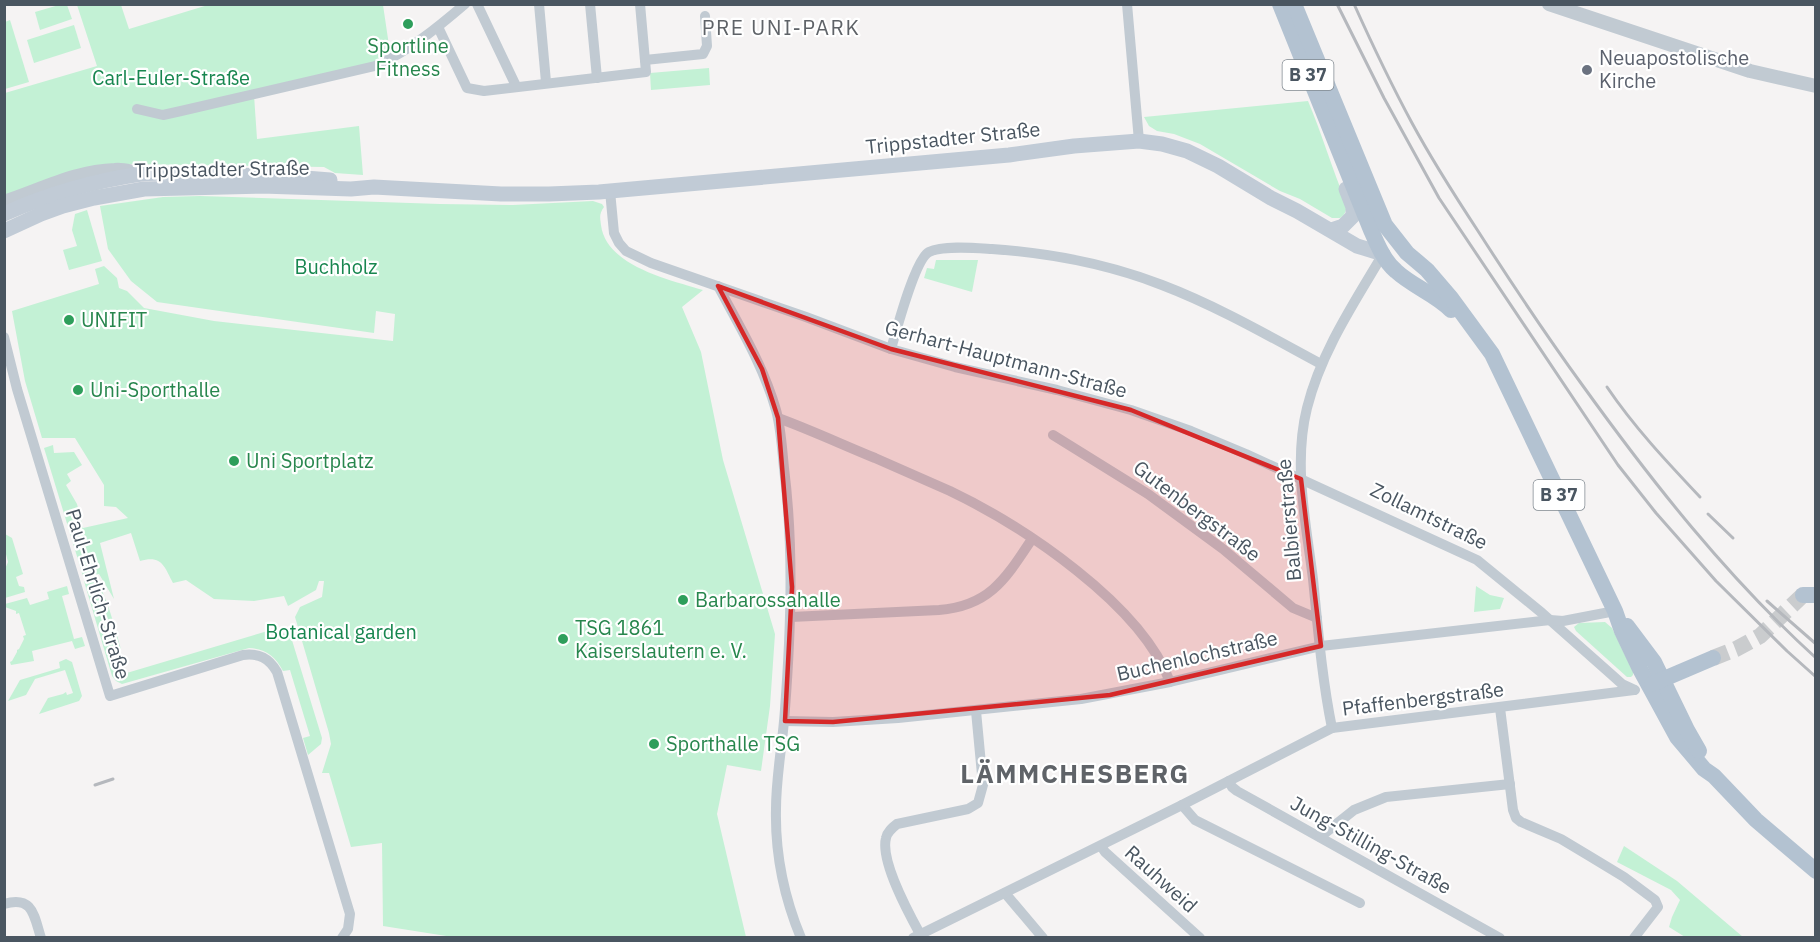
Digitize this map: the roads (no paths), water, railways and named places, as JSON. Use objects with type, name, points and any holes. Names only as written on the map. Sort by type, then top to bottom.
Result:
[{"type":"main road","name":"B 37","points":[[1280,4],[1340,155],[1383,254],[1396,272],[1445,304],[1478,335]]},
{"type":"main road","name":"B 37","points":[[1294,4],[1384,225],[1407,253],[1427,270],[1460,308],[1492,354],[1648,685]]},
{"type":"main road","name":"Trippstadter Straße","points":[[4,231],[63,206],[144,189],[262,186],[351,189],[374,187],[501,194],[549,194],[610,191],[1139,141],[1187,151],[1218,165],[1271,198],[1357,246],[1383,254]]},
{"type":"main road","points":[[1331,231],[1343,226],[1353,216],[1353,207],[1339,171],[1340,155]]},
{"type":"main road","name":"Trippstadter Straße","points":[[4,214],[67,190],[101,181],[144,174],[295,176],[374,187]]},
{"type":"main road","points":[[1383,254],[1386,238],[1384,225]]},
{"type":"main road","name":"B 37","points":[[1383,254],[1447,294]]},
{"type":"main road","points":[[1648,685],[1713,658]]},
{"type":"main road","name":"Zollamtstraße","points":[[1648,685],[1677,737],[1697,762],[1714,776],[1756,820],[1815,871]]},
{"type":"street","points":[[137,109],[163,114],[182,111],[375,66],[412,47],[465,4]]},
{"type":"street","points":[[477,4],[516,86]]},
{"type":"street","points":[[539,4],[546,82]]},
{"type":"street","points":[[590,4],[597,78]]},
{"type":"street","points":[[438,27],[467,88],[484,91],[646,72],[640,4]]},
{"type":"street","points":[[1127,4],[1139,141]]},
{"type":"street","points":[[1549,4],[1750,71],[1815,86]]},
{"type":"street","points":[[645,60],[703,54],[707,46],[705,16]]},
{"type":"street","points":[[4,201],[63,180],[92,173],[117,169],[144,174]]},
{"type":"street","name":"Gerhart-Hauptmann-Straße","points":[[610,191],[614,233],[619,243],[626,251],[651,263],[891,349],[1131,410],[1191,431],[1301,479]]},
{"type":"street","points":[[891,349],[913,279],[923,257],[928,252],[942,249],[976,248],[1063,258],[1107,267],[1149,280],[1233,317],[1321,364]]},
{"type":"street","name":"Balbierstraße","points":[[1332,728],[1317,618],[1300,453],[1307,408],[1321,364],[1383,254]]},
{"type":"street","points":[[718,286],[762,369],[778,418],[787,487],[792,587],[785,721],[778,776],[776,841],[788,901],[801,938]]},
{"type":"street","name":"Paul-Ehrlich-Straße","points":[[4,337],[17,390],[110,696],[243,655],[256,654],[268,660],[277,672],[350,914],[348,929],[342,938]]},
{"type":"street","points":[[778,418],[951,492],[1032,539],[1097,587],[1122,611],[1156,652],[1170,682]]},
{"type":"street","name":"Gutenbergstraße","points":[[1053,435],[1148,494],[1223,549],[1293,608],[1317,618]]},
{"type":"street","name":"Zollamtstraße","points":[[1301,479],[1477,560],[1550,620],[1622,684],[1648,685]]},
{"type":"street","points":[[791,617],[955,609],[970,604],[1001,583],[1032,539]]},
{"type":"street","name":"Buchenlochstraße","points":[[785,721],[854,721],[976,711],[1081,699],[1170,682],[1321,646],[1550,620],[1563,621],[1615,611]]},
{"type":"street","points":[[1602,694],[1612,687],[1612,675]]},
{"type":"street","name":"Pfaffenbergstraße","points":[[916,936],[1101,846],[1332,728],[1500,708],[1602,694],[1648,685]]},
{"type":"street","points":[[1500,708],[1509,784],[1516,818],[1561,839],[1655,900],[1658,907],[1634,938]]},
{"type":"street","points":[[916,936],[892,875],[885,840],[891,828],[897,824],[968,809],[978,803],[983,785],[976,711]]},
{"type":"street","name":"Jung-Stilling-Straße","points":[[1228,781],[1237,791],[1500,938]]},
{"type":"street","points":[[1320,837],[1354,810],[1386,797],[1509,784]]},
{"type":"street","points":[[1182,805],[1195,820],[1360,903]]},
{"type":"street","name":"Rauhweid","points":[[1101,846],[1200,938]]},
{"type":"street","points":[[1005,893],[1043,938]]},
{"type":"street","points":[[4,904],[16,901],[28,905],[33,912],[40,938]]},
{"type":"tunnel","points":[[1713,658],[1760,636],[1803,595]]},
{"type":"railway","points":[[1337,4],[1384,98],[1439,198],[1618,465],[1656,513],[1716,581],[1816,677]]},
{"type":"railway","points":[[1354,4],[1389,79],[1428,151],[1542,329],[1636,458],[1692,528],[1752,595],[1816,658]]},
{"type":"railway","points":[[1607,387],[1640,430],[1700,497]]},
{"type":"railway","points":[[1708,514],[1733,538]]},
{"type":"railway","points":[[1767,601],[1816,644]]},
{"type":"railway","points":[[95,785],[113,779]]},
{"type":"place","name":"Sportline Fitness","points":[[408,24]]},
{"type":"place","name":"Neuapostolische Kirche","points":[[1587,70]]},
{"type":"place","name":"UNIFIT","points":[[69,320]]},
{"type":"place","name":"Uni-Sporthalle","points":[[78,390]]},
{"type":"place","name":"Uni Sportplatz","points":[[234,461]]},
{"type":"place","name":"Barbarossahalle","points":[[683,600]]},
{"type":"place","name":"TSG 1861 Kaiserslautern e. V.","points":[[563,639]]},
{"type":"place","name":"Sporthalle TSG","points":[[654,744]]},
{"type":"district","name":"PRE UNI-PARK","points":[[781,28]]},
{"type":"district","name":"LÄMMCHESBERG","points":[[1075,774]]},
{"type":"park label","name":"Carl-Euler-Straße","points":[[171,78]]},
{"type":"park label","name":"Buchholz","points":[[336,267]]},
{"type":"park label","name":"Botanical garden","points":[[341,632]]}]
